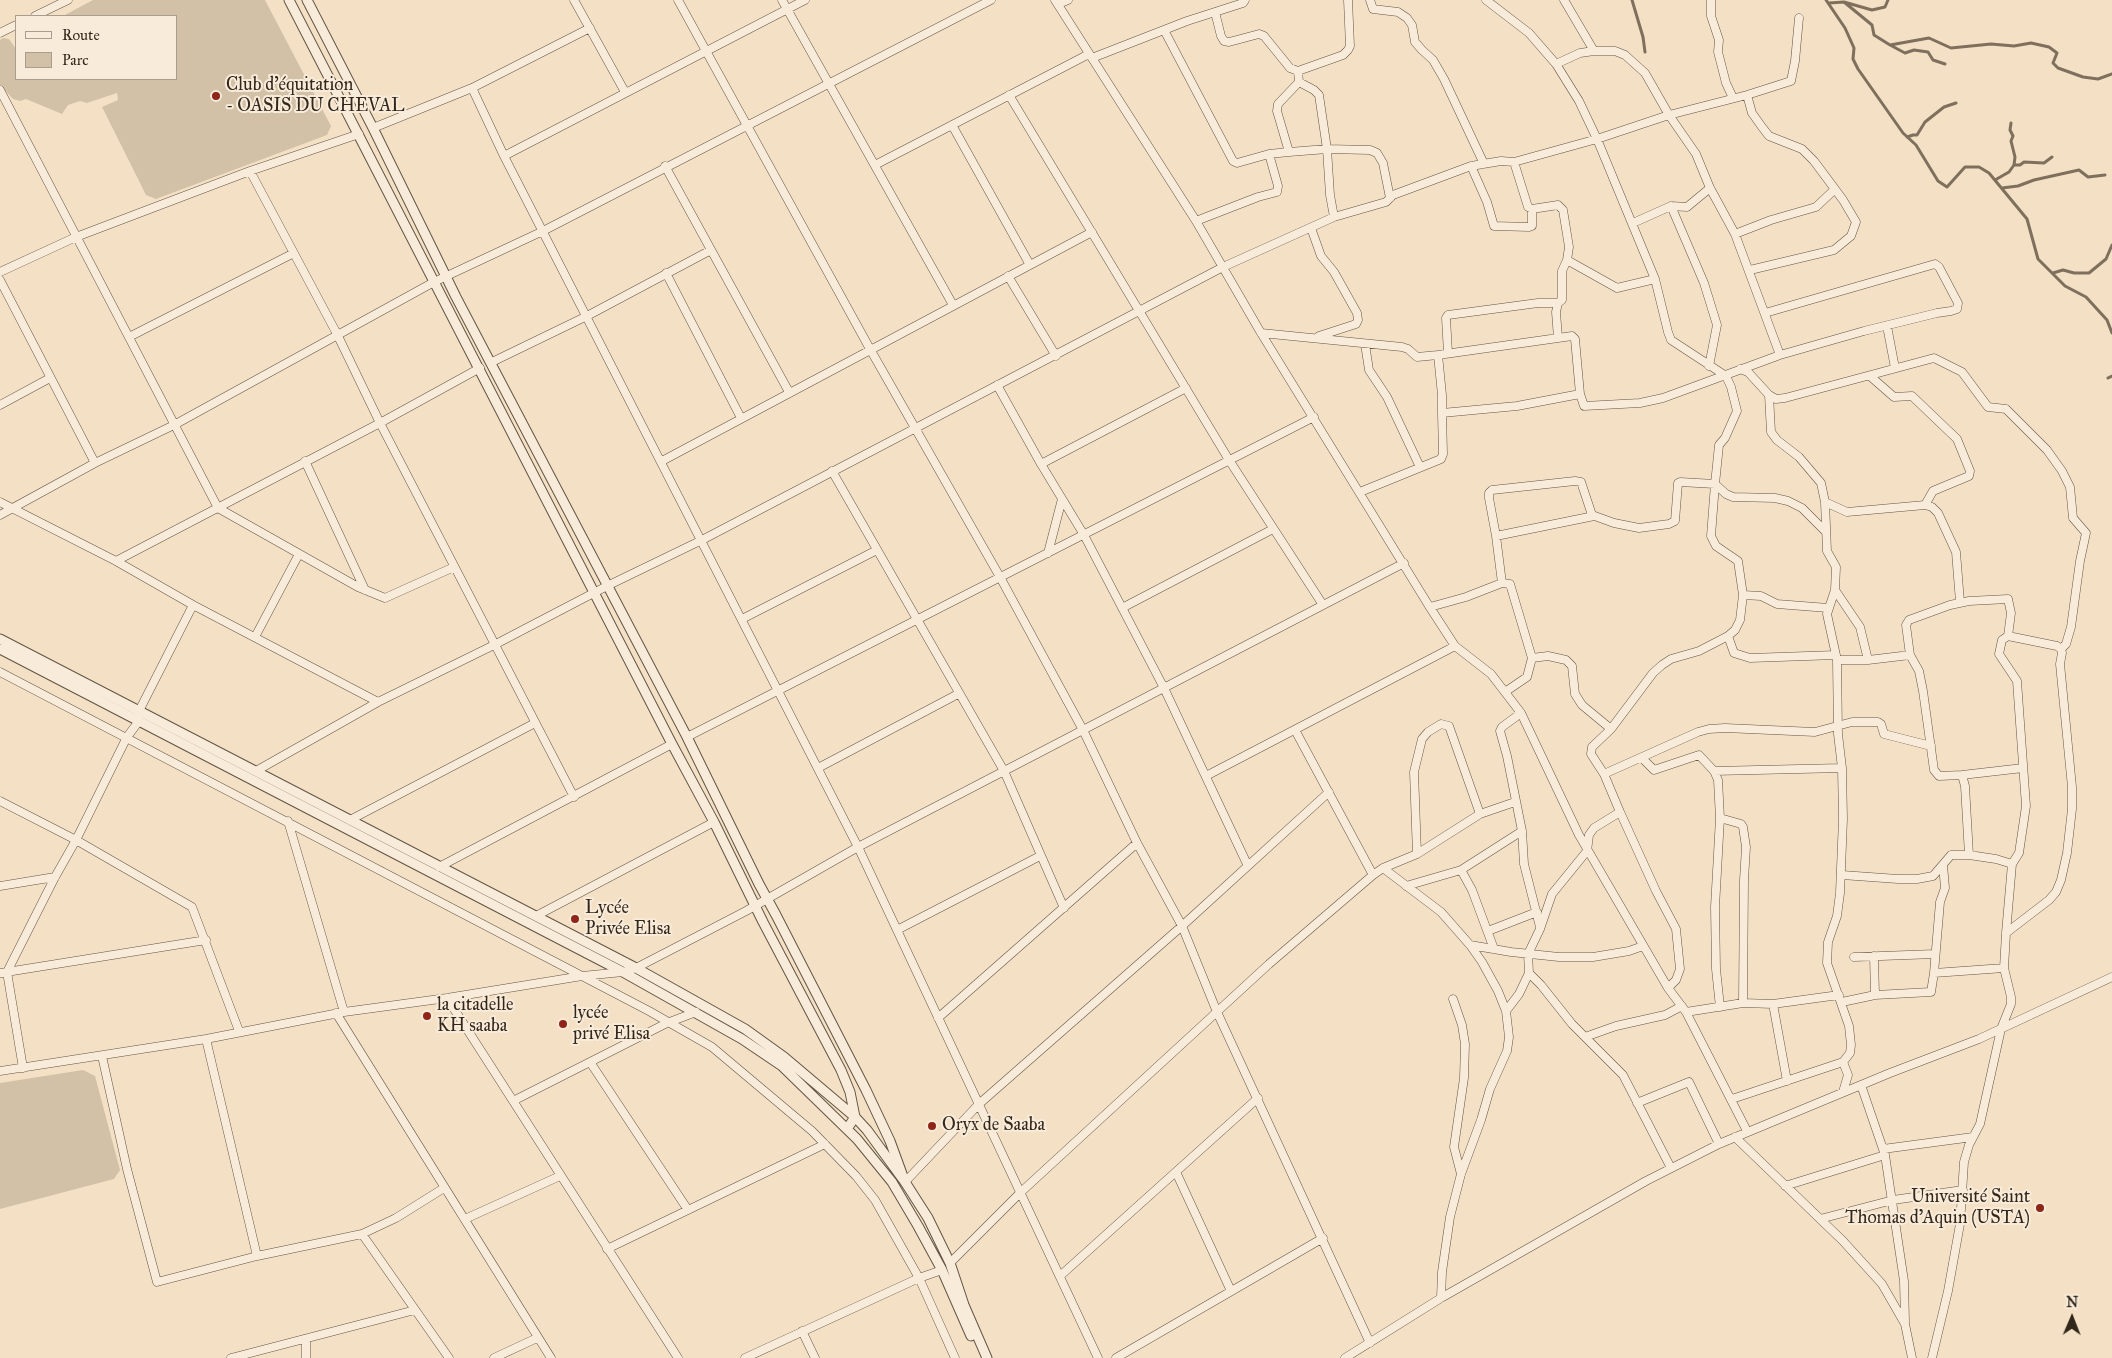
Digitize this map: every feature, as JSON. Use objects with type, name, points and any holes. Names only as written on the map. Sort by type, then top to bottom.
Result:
[{"type":"street","points":[[37,15],[68,0]]},
{"type":"street","points":[[289,0],[841,1070],[850,1092],[855,1117],[847,1128]]},
{"type":"street","points":[[307,0],[373,128],[446,277],[687,737],[767,899],[866,1090],[890,1142],[905,1182]]},
{"type":"street","points":[[574,0],[625,92]]},
{"type":"street","points":[[678,0],[870,349],[1000,577],[1083,730],[1137,844],[1182,926],[1217,1012],[1370,1343]]},
{"type":"street","points":[[782,0],[953,305]]},
{"type":"street","points":[[504,156],[805,0]]},
{"type":"street","points":[[0,515],[94,463],[174,425],[434,282],[543,231],[665,166],[991,0]]},
{"type":"street","points":[[1068,0],[1056,2],[1196,221],[1261,332],[1430,607],[1456,646],[1491,674],[1521,713],[1587,851],[1668,988],[1684,1009],[1747,1131]]},
{"type":"street","points":[[875,165],[1091,56],[1243,3],[1245,0]]},
{"type":"street","points":[[1215,12],[1224,42],[1259,34],[1264,36],[1290,68],[1298,71],[1343,55],[1348,50],[1350,46],[1348,0]]},
{"type":"street","points":[[1370,0],[1373,9],[1398,12],[1407,18],[1412,25],[1416,42],[1433,60],[1444,79],[1484,164]]},
{"type":"street","points":[[1486,0],[1529,33],[1556,64],[1579,101],[1633,223],[1655,279],[1668,332],[1672,340],[1726,376],[1737,411],[1725,438],[1719,445],[1711,536],[1716,546],[1738,561],[1743,595],[1738,626],[1728,636],[1699,651],[1662,665],[1653,673],[1612,730],[1591,750],[1591,754],[1604,774],[1656,891],[1676,928],[1680,969],[1676,980],[1668,988]]},
{"type":"street","points":[[1564,0],[1594,51]]},
{"type":"street","points":[[1711,0],[1711,16],[1719,40],[1718,52],[1726,83],[1733,98]]},
{"type":"street","points":[[256,771],[378,702],[702,540],[1223,268],[1334,217],[1386,202],[1393,195],[1472,166],[1514,162],[1597,139],[1668,115],[1746,95],[1791,80],[1795,61],[1798,18]]},
{"type":"street","points":[[0,33],[15,26]]},
{"type":"street","points":[[373,128],[472,88],[590,28]]},
{"type":"street","points":[[1164,30],[1233,161],[1237,163],[1269,154],[1289,152],[1327,149],[1370,150],[1377,153],[1383,163],[1390,198]]},
{"type":"street","points":[[1556,64],[1580,53],[1615,51],[1625,55],[1652,81],[1668,115],[1696,154],[1710,188],[1735,234],[1750,270],[1780,355]]},
{"type":"street","points":[[1289,152],[1277,111],[1278,104],[1299,82],[1298,71]]},
{"type":"street","points":[[1299,82],[1314,90],[1319,96],[1334,217]]},
{"type":"street","points":[[472,88],[504,156],[858,846],[1098,1358]]},
{"type":"street","points":[[0,90],[218,508],[365,590],[388,598],[454,566]]},
{"type":"street","points":[[1746,95],[1752,113],[1769,136],[1802,149],[1836,189],[1856,222],[1855,229],[1845,243],[1834,250],[1750,270]]},
{"type":"street","points":[[1010,96],[1229,460],[1323,606]]},
{"type":"street","points":[[952,125],[1030,265]]},
{"type":"street","points":[[0,272],[76,237],[250,171],[359,134]]},
{"type":"street","points":[[1196,221],[1258,197],[1277,192],[1278,186],[1269,154]]},
{"type":"street","points":[[1514,162],[1528,207],[1532,209],[1560,206],[1569,248],[1567,260],[1562,271],[1562,300],[1558,304],[1556,312],[1558,338]]},
{"type":"street","points":[[665,166],[789,392]]},
{"type":"street","points":[[1472,166],[1487,202],[1494,226],[1532,226],[1532,209]]},
{"type":"street","points":[[250,171],[292,254],[337,334],[380,423],[574,797]]},
{"type":"street","points":[[1633,223],[1671,206],[1687,207],[1710,188]]},
{"type":"street","points":[[1735,234],[1771,220],[1816,207],[1836,189]]},
{"type":"street","points":[[1671,206],[1704,284],[1717,325],[1709,366]]},
{"type":"street","points":[[1311,228],[1321,256],[1334,272],[1357,313],[1358,320],[1356,324],[1314,338]]},
{"type":"street","points":[[662,461],[1092,232]]},
{"type":"street","points":[[492,362],[587,316],[711,250]]},
{"type":"street","points":[[129,337],[292,254]]},
{"type":"street","points":[[1567,260],[1616,288],[1655,279]]},
{"type":"street","points":[[1261,332],[1402,347],[1417,356],[1438,355],[1572,336],[1575,339],[1580,394],[1584,406],[1640,403],[1682,393],[1780,355],[1956,309],[1957,299],[1937,265],[1764,313]]},
{"type":"street","points":[[666,273],[741,418]]},
{"type":"street","points":[[1008,276],[1056,356]]},
{"type":"street","points":[[0,280],[94,463]]},
{"type":"street","points":[[1448,353],[1446,318],[1448,315],[1538,303],[1558,304]]},
{"type":"street","points":[[1887,326],[1895,368]]},
{"type":"street","points":[[1364,344],[1369,370],[1387,397],[1420,467]]},
{"type":"street","points":[[1360,492],[1442,458],[1442,395],[1438,355]]},
{"type":"street","points":[[1740,370],[1748,372],[1769,395],[1776,399],[1934,358],[1962,372],[1985,405],[1992,408],[2006,409],[2023,424],[2048,450],[2068,480],[2073,518],[2086,532],[2086,538],[2080,561],[2071,627],[2066,644],[2061,650],[2060,664],[2072,786],[2072,809],[2067,853],[2061,880],[2056,892],[2049,900],[2006,932]]},
{"type":"street","points":[[116,561],[380,423],[480,368]]},
{"type":"street","points":[[1870,376],[1894,397],[1912,396],[1957,439],[1970,471],[1969,476],[1933,491],[1925,505]]},
{"type":"street","points":[[0,405],[50,378]]},
{"type":"street","points":[[997,386],[1041,464],[1084,534],[1164,688],[1247,864]]},
{"type":"street","points":[[1041,464],[1186,388]]},
{"type":"street","points":[[1442,413],[1517,406],[1580,394]]},
{"type":"street","points":[[1732,1099],[1843,1062],[1850,1053],[1851,1046],[1849,1026],[1827,963],[1828,942],[1837,916],[1842,875],[1842,768],[1838,726],[1837,658],[1828,619],[1828,608],[1836,590],[1836,567],[1827,551],[1825,502],[1822,482],[1799,457],[1777,440],[1772,432],[1769,395]]},
{"type":"street","points":[[687,737],[1314,417]]},
{"type":"street","points":[[305,462],[365,590]]},
{"type":"street","points":[[832,471],[958,694],[1004,771],[1064,908]]},
{"type":"street","points":[[1502,583],[1489,498],[1489,493],[1492,490],[1575,481],[1581,482],[1594,516]]},
{"type":"street","points":[[1496,536],[1594,516],[1628,527],[1669,524],[1676,518],[1678,482],[1715,484],[1726,494],[1733,497],[1775,498],[1788,501],[1802,508],[1826,532]]},
{"type":"street","points":[[1048,553],[1062,499]]},
{"type":"street","points":[[0,502],[116,561],[193,605],[378,702]]},
{"type":"street","points":[[1825,502],[1847,512],[1925,505],[1936,510],[1956,552],[1960,602]]},
{"type":"street","points":[[1122,608],[1273,529]]},
{"type":"street","points":[[742,620],[877,550]]},
{"type":"street","points":[[255,637],[299,554]]},
{"type":"street","points":[[0,1071],[206,1039],[239,1031],[344,1012],[447,998],[582,976],[623,972],[636,968],[755,906],[858,846],[1404,563]]},
{"type":"street","points":[[1430,607],[1466,597],[1502,583],[1507,582],[1511,586],[1532,658],[1527,677],[1504,692]]},
{"type":"street","points":[[1836,590],[1860,627],[1868,660]]},
{"type":"street","points":[[1743,595],[1762,596],[1777,604],[1828,608]]},
{"type":"street","points":[[2008,636],[2011,613],[2008,598],[1960,602],[1909,620],[1906,626],[1910,655],[1919,671],[1936,773],[1947,777],[2023,768]]},
{"type":"street","points":[[22,1068],[4,973],[76,840],[127,737],[139,721],[139,711],[193,605]]},
{"type":"street","points":[[1728,636],[1734,653],[1750,658],[1868,660],[1910,655]]},
{"type":"street","points":[[1932,1358],[1954,1257],[1963,1190],[1964,1162],[1980,1124],[2001,1029],[2011,1004],[2004,968],[2006,932],[2012,864],[2019,853],[2026,806],[2017,681],[1999,654],[2002,640],[2008,636],[2048,643],[2057,646],[2061,650]]},
{"type":"street","points":[[0,638],[636,968],[745,1029],[784,1057],[855,1117],[867,1130],[905,1182],[928,1218],[950,1263],[964,1305],[987,1358]]},
{"type":"street","points":[[1206,776],[1456,646]]},
{"type":"street","points":[[2,652],[623,972],[742,1039],[782,1066],[847,1128],[892,1182],[942,1270],[981,1358]]},
{"type":"street","points":[[1532,658],[1548,656],[1566,660],[1572,666],[1575,694],[1582,705],[1612,730]]},
{"type":"street","points":[[0,672],[288,821],[712,1046],[812,1131],[856,1176],[876,1200],[919,1278],[955,1358]]},
{"type":"street","points":[[818,768],[958,694]]},
{"type":"street","points":[[1521,713],[1502,727],[1500,731],[1508,756],[1515,802],[1522,831],[1524,864],[1540,929]]},
{"type":"street","points":[[1604,774],[1698,732],[1709,729],[1815,732],[1852,722],[1878,722],[1881,724],[1884,734],[1931,746]]},
{"type":"street","points":[[350,820],[536,723]]},
{"type":"street","points":[[1417,854],[1414,772],[1422,739],[1428,732],[1442,724],[1449,726],[1480,814]]},
{"type":"street","points":[[1295,730],[1373,875]]},
{"type":"street","points":[[439,867],[672,744]]},
{"type":"street","points":[[1642,758],[1654,770],[1699,755],[1714,771],[1718,780],[1720,818],[1717,838],[1715,916],[1716,969],[1720,1007]]},
{"type":"street","points":[[1714,771],[1842,768]]},
{"type":"street","points":[[1962,775],[1965,786],[1969,855]]},
{"type":"street","points":[[905,1182],[979,1104],[1182,926],[1247,864],[1329,792]]},
{"type":"street","points":[[0,801],[76,840],[192,907],[239,1031]]},
{"type":"street","points":[[950,1263],[1021,1192],[1269,964],[1373,875],[1384,868],[1417,854],[1480,814],[1515,802]]},
{"type":"street","points":[[1506,1011],[1519,994],[1529,973],[1528,954],[1540,929],[1552,894],[1587,851],[1589,835],[1594,828],[1620,812]]},
{"type":"street","points":[[1720,818],[1741,824],[1746,847],[1744,880],[1744,1003]]},
{"type":"street","points":[[288,821],[344,1012]]},
{"type":"street","points":[[536,916],[714,822]]},
{"type":"street","points":[[1406,886],[1461,870],[1522,831]]},
{"type":"street","points":[[938,1018],[1137,844]]},
{"type":"street","points":[[1842,875],[1898,880],[1933,876],[1951,854],[1996,859],[2012,864]]},
{"type":"street","points":[[897,930],[1040,856]]},
{"type":"street","points":[[1585,1037],[1616,1026],[1684,1009],[1720,1007],[1744,1003],[1773,1004],[1931,992],[1940,902],[1945,888],[1943,864]]},
{"type":"street","points":[[1384,868],[1441,912],[1470,945],[1498,991],[1506,1011],[1509,1037],[1507,1051],[1490,1090],[1461,1174],[1450,1217],[1442,1272],[1441,1298]]},
{"type":"street","points":[[1461,870],[1472,890],[1494,949]]},
{"type":"street","points":[[0,886],[55,877]]},
{"type":"street","points":[[1488,931],[1537,912]]},
{"type":"street","points":[[4,973],[206,940]]},
{"type":"street","points":[[1470,945],[1560,958],[1592,957],[1629,951],[1643,946]]},
{"type":"street","points":[[1854,957],[1936,954]]},
{"type":"street","points":[[1874,956],[1875,995]]},
{"type":"street","points":[[1934,973],[2004,968]]},
{"type":"street","points":[[1529,973],[1541,985],[1558,1008],[1623,1075],[1671,1168]]},
{"type":"street","points":[[1345,1358],[1441,1298],[1646,1180],[1747,1131],[1979,1040],[2112,978]]},
{"type":"street","points":[[447,998],[678,1358]]},
{"type":"street","points":[[1453,999],[1462,1025],[1465,1044],[1464,1078],[1454,1147],[1461,1174]]},
{"type":"street","points":[[1773,1004],[1787,1080]]},
{"type":"street","points":[[513,1101],[667,1023],[696,1012]]},
{"type":"street","points":[[336,1014],[551,1358]]},
{"type":"street","points":[[206,1039],[258,1256]]},
{"type":"street","points":[[102,1056],[127,1169],[157,1282],[258,1256],[362,1234],[396,1218],[444,1188]]},
{"type":"street","points":[[590,1062],[688,1210]]},
{"type":"street","points":[[1843,1062],[1848,1075],[1843,1092]]},
{"type":"street","points":[[1637,1104],[1689,1082],[1719,1144]]},
{"type":"street","points":[[1861,1085],[1884,1152],[1893,1200],[1904,1280],[1905,1324],[1912,1358]]},
{"type":"street","points":[[1060,1276],[1258,1098]]},
{"type":"street","points":[[1735,1137],[1820,1219],[1882,1284],[1905,1324]]},
{"type":"street","points":[[1785,1186],[1884,1152],[1973,1137]]},
{"type":"street","points":[[607,1249],[825,1144]]},
{"type":"street","points":[[1176,1172],[1231,1291]]},
{"type":"street","points":[[465,1219],[560,1176]]},
{"type":"street","points":[[1820,1219],[1893,1200],[1963,1190]]},
{"type":"street","points":[[362,1234],[449,1358]]},
{"type":"street","points":[[1116,1358],[1323,1238]]},
{"type":"street","points":[[745,1358],[919,1278],[942,1270]]},
{"type":"street","points":[[234,1358],[415,1310]]},
{"type":"street","points":[[802,1331],[815,1358]]},
{"type":"street","points":[[494,1358],[537,1338]]},
{"type":"street","points":[[306,1339],[306,1358]]},
{"type":"green space","name":"Club d'équitation - OASIS DU CHEVAL","points":[[93,0],[265,0],[331,126],[327,135],[156,199],[146,195],[102,107],[118,100],[117,93],[87,103],[80,101],[68,105],[62,114],[26,99],[20,101],[13,99],[0,85],[0,40],[3,38],[9,39],[15,48],[15,80],[178,80],[178,15],[65,15]]},
{"type":"green space","points":[[83,1070],[95,1076],[120,1170],[114,1179],[0,1209],[0,1083]]},
{"type":"waterway","points":[[1632,0],[1643,37],[1645,52]]},
{"type":"waterway","points":[[1826,0],[1845,28],[1854,48],[1853,59],[1858,69],[1903,133],[1916,145],[1938,181],[1947,187],[1965,167],[1979,167],[1989,173],[2027,219],[2038,259],[2065,286],[2086,297],[2107,320],[2112,333]]},
{"type":"waterway","points":[[1829,3],[1844,2],[1872,10],[1885,7],[1888,0]]},
{"type":"waterway","points":[[1844,2],[1872,25],[1874,35],[1890,45],[1905,53],[1914,50],[1928,52],[1933,60],[1945,64]]},
{"type":"waterway","points":[[1890,45],[1929,38],[1951,48],[1991,44],[2014,46],[2031,43],[2049,47],[2057,53],[2053,63],[2058,68],[2083,77],[2098,79],[2112,74]]},
{"type":"waterway","points":[[1907,137],[1917,135],[1925,122],[1944,107],[1956,103]]},
{"type":"waterway","points":[[1995,180],[2009,172],[2014,165],[2015,157],[2011,141],[2013,136],[2010,130],[2011,123]]},
{"type":"waterway","points":[[2014,165],[2020,165],[2024,162],[2044,163],[2052,157]]},
{"type":"waterway","points":[[2002,188],[2018,186],[2034,180],[2079,170],[2088,177],[2105,175]]},
{"type":"waterway","points":[[2053,273],[2063,270],[2074,273],[2089,273],[2106,259],[2112,245]]},
{"type":"waterway","points":[[2108,378],[2112,376]]},
{"type":"place","name":"Club d'équitation - OASIS DU CHEVAL","points":[[216,96]]},
{"type":"place","name":"Lycée Privée Elisa","points":[[575,919]]},
{"type":"place","name":"la citadelle KH saaba","points":[[427,1016]]},
{"type":"place","name":"lycée privé Elisa","points":[[563,1024]]},
{"type":"place","name":"Oryx de Saaba","points":[[932,1126]]},
{"type":"place","name":"Université Saint Thomas d’Aquin (USTA)","points":[[2040,1208]]}]
